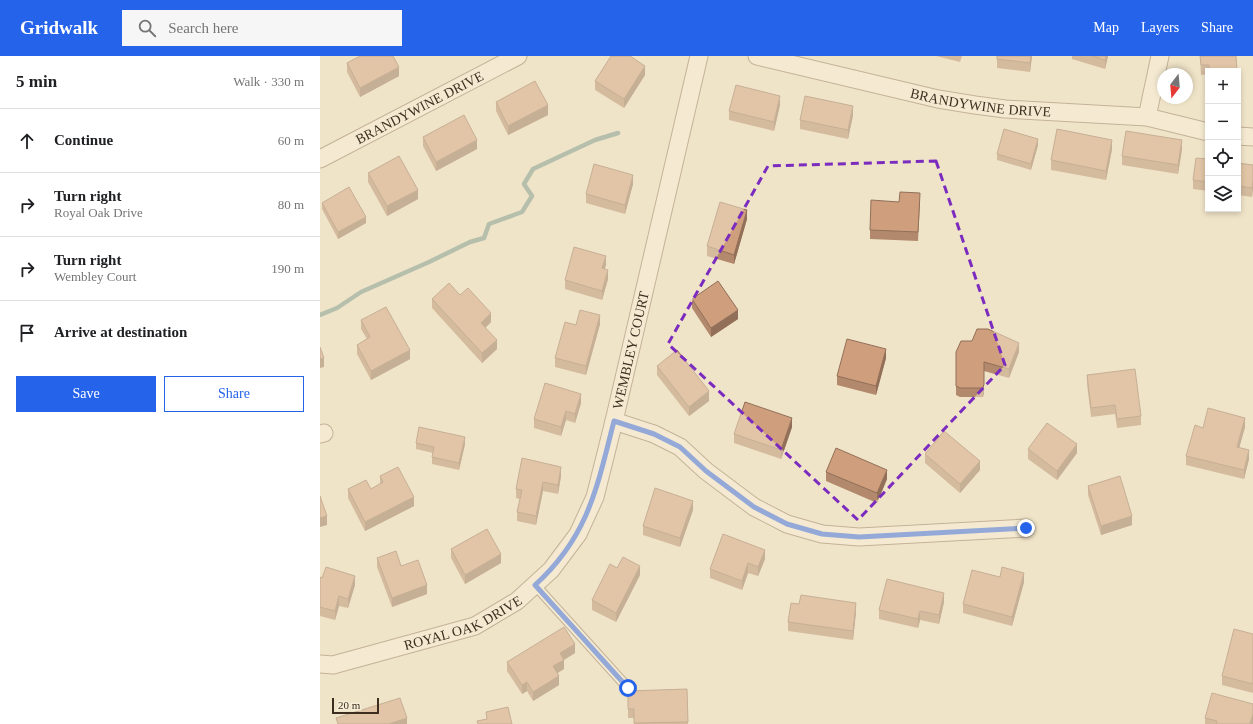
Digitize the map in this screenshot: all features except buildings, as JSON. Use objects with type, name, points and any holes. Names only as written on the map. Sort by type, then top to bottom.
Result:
[{"type":"street","name":"BRANDYWINE DRIVE","points":[[320,159],[518,56]]},
{"type":"street","name":"WEMBLEY COURT","points":[[699,56],[614,421],[654,434],[680,447],[706,471],[754,507],[787,524],[822,534],[859,537],[1026,528]]},
{"type":"street","name":"BRANDYWINE DRIVE","points":[[757,56],[938,99],[1005,109],[1119,114],[1147,117],[1205,131]]},
{"type":"street","points":[[1147,117],[1160,56]]},
{"type":"street","points":[[1241,136],[1253,137]]},
{"type":"street","name":"ROYAL OAK DRIVE","points":[[320,664],[333,665],[475,626],[517,601],[551,570],[578,534],[595,497],[614,421]]},
{"type":"lane","points":[[535,585],[628,688]]},
{"type":"highlighted area","points":[[936,161],[1005,365],[858,520],[668,344],[768,166]]},
{"type":"waterway","points":[[320,315],[337,308],[361,292],[470,242],[484,238],[489,224],[522,212],[532,196],[524,184],[533,169],[595,140],[618,133]]},
{"type":"route","points":[[628,688],[535,585],[551,570],[578,534],[595,497],[614,421],[654,434],[680,447],[706,471],[754,507],[787,524],[822,534],[859,537],[1026,528]]}]
